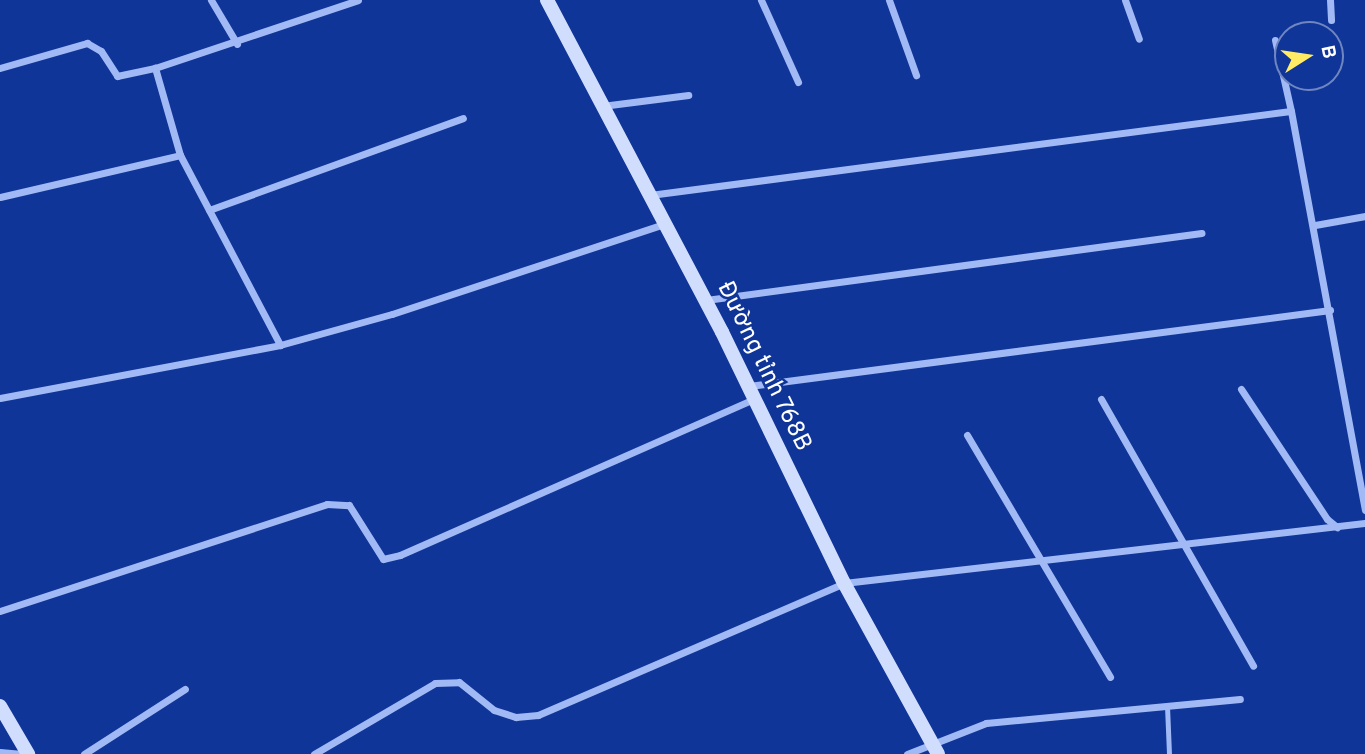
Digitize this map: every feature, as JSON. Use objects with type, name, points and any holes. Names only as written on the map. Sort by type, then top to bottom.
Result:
[{"type":"street","points":[[211,0],[237,44]]},
{"type":"street","points":[[0,68],[87,43],[101,51],[117,76],[237,44],[358,0]]},
{"type":"street","name":"Đường tỉnh 768B","points":[[547,0],[706,300],[844,583],[935,748]]},
{"type":"street","points":[[761,0],[798,82]]},
{"type":"street","points":[[889,0],[916,75]]},
{"type":"street","points":[[1125,0],[1139,39]]},
{"type":"street","points":[[1330,0],[1331,20]]},
{"type":"street","points":[[155,68],[180,155],[280,345]]},
{"type":"street","points":[[1286,91],[1315,225],[1365,510]]},
{"type":"street","points":[[601,106],[688,94]]},
{"type":"street","points":[[649,195],[1291,111]]},
{"type":"street","points":[[209,210],[463,118]]},
{"type":"street","points":[[0,197],[180,155]]},
{"type":"street","points":[[1315,225],[1365,216]]},
{"type":"street","points":[[0,398],[280,345],[392,314],[664,224]]},
{"type":"street","points":[[706,300],[1201,233]]},
{"type":"street","points":[[0,611],[341,502],[349,505],[383,559],[400,555],[752,392],[1330,310]]},
{"type":"street","points":[[1241,389],[1326,519],[1337,527]]},
{"type":"street","points":[[1101,400],[1186,544],[1253,666]]},
{"type":"street","points":[[967,435],[1110,677]]},
{"type":"street","points":[[314,754],[435,683],[459,682],[494,710],[516,717],[538,715],[844,583],[1365,523]]},
{"type":"street","points":[[84,754],[185,689]]},
{"type":"street","points":[[907,754],[935,748],[986,723],[1241,699]]},
{"type":"street","points":[[0,706],[28,754]]},
{"type":"street","points":[[0,752],[22,754]]},
{"type":"lane","points":[[1167,706],[1169,754]]}]
